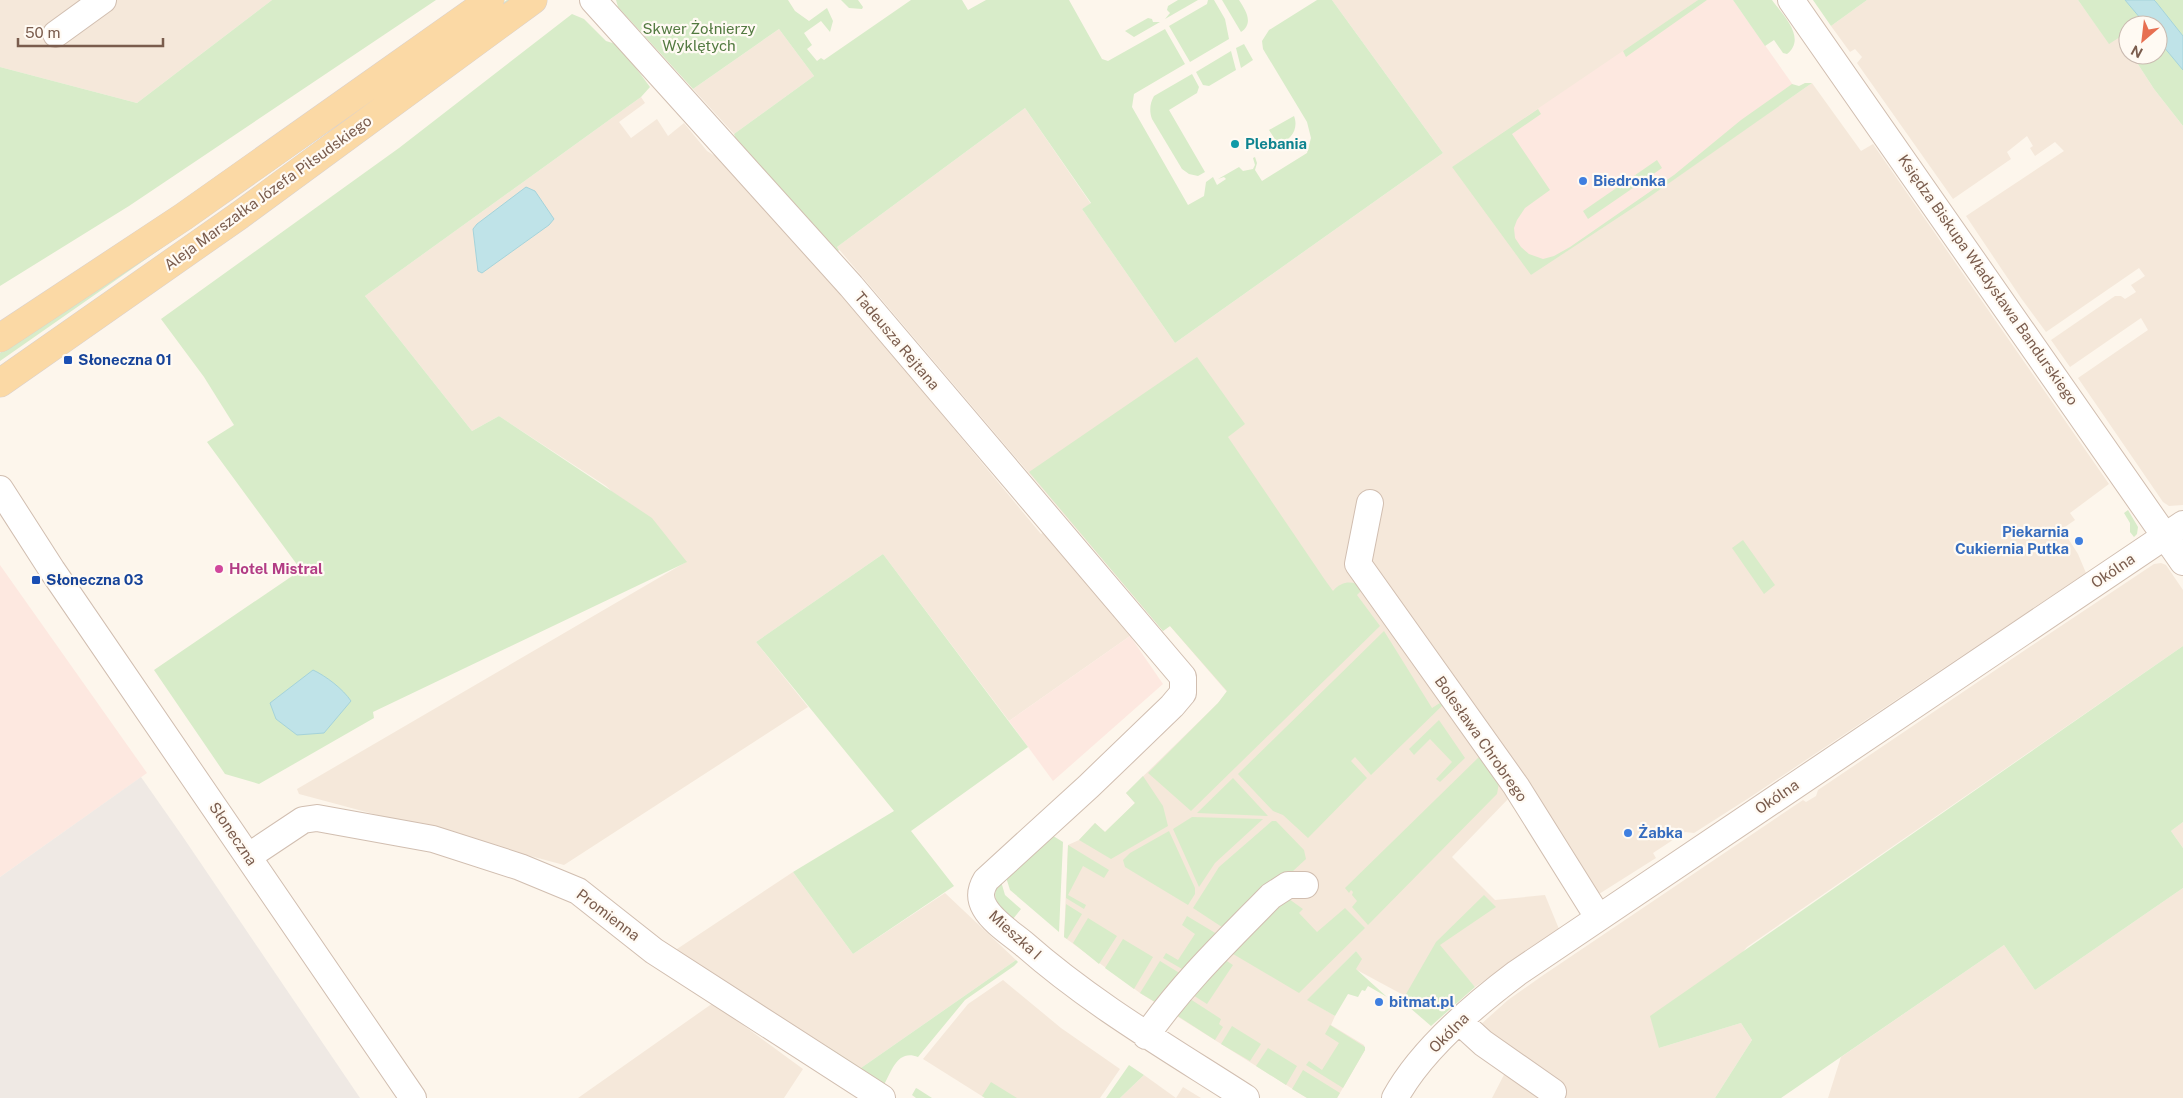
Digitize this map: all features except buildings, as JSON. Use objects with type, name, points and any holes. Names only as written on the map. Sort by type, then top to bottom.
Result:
[{"type":"main road","name":"Aleja Marszałka Józefa Piłsudskiego","points":[[0,338],[183,217],[490,0]]},
{"type":"main road","name":"Aleja Marszałka Józefa Piłsudskiego","points":[[0,383],[240,215],[533,0]]},
{"type":"street","points":[[56,34],[103,0]]},
{"type":"street","name":"Tadeusza Rejtana","points":[[593,0],[851,286],[1183,677],[1183,693]]},
{"type":"street","name":"Księdza Biskupa Władysława Bandurskiego","points":[[1791,0],[2174,530],[2183,562]]},
{"type":"street","name":"Słoneczna","points":[[0,489],[52,570],[413,1098]]},
{"type":"street","name":"Bolesława Chrobrego","points":[[1370,503],[1358,564],[1516,786],[1598,917]]},
{"type":"street","name":"Słoneczna","points":[[0,514],[52,570]]},
{"type":"street","name":"Okólna","points":[[1395,1095],[1417,1066],[1460,1022],[1508,980],[1598,917],[2174,530]]},
{"type":"street","name":"Mieszka I","points":[[1183,693],[1090,786],[986,880],[981,892],[983,903],[989,914],[1067,980],[1146,1036],[1246,1098]]},
{"type":"street","name":"Promienna","points":[[249,856],[304,820],[317,818],[432,839],[554,879],[578,891],[654,951],[882,1098]]},
{"type":"street","points":[[1146,1036],[1162,1012],[1271,896],[1288,885],[1305,885]]},
{"type":"street","points":[[1460,1022],[1483,1043],[1553,1092]]},
{"type":"shaded area","points":[[0,0],[272,0],[137,103],[0,67]]},
{"type":"shaded area","points":[[1332,0],[1698,0],[1619,216],[1812,83],[1861,151],[1873,144],[2109,484],[2070,513],[2075,520],[2062,529],[2078,554],[2086,573],[1752,796],[1694,833],[1685,832],[1653,853],[1656,858],[1599,894],[1509,798],[1452,857],[1495,900],[1545,895],[1559,929],[1475,987],[1439,946],[1407,997],[1355,969],[1361,959],[1356,951],[1308,1000],[1335,1016],[1331,1025],[1364,1045],[1365,1050],[1337,1098],[1307,1098],[1140,993],[1064,937],[1068,845],[1079,840],[1095,823],[1105,832],[1135,803],[1126,793],[1227,692],[1170,626],[1163,631],[837,247],[1025,108],[1091,204],[1082,209],[1175,343],[1443,153]]},
{"type":"shaded area","points":[[1698,0],[1733,0],[1798,92],[1645,200],[1531,275],[1452,167]]},
{"type":"shaded area","points":[[1867,0],[2078,0],[2109,43],[2118,37],[2118,65],[2138,65],[2154,89],[2183,126],[2183,505],[2169,506],[2163,502],[2078,378],[2148,330],[2141,318],[2070,367],[2051,340],[2115,296],[2121,296],[2125,299],[2136,292],[2131,285],[2145,276],[2139,268],[2046,332],[1966,216],[2064,151],[2055,142],[2035,156],[2030,148],[2033,146],[2027,136],[2007,152],[2011,159],[1953,199],[1857,63],[1862,57],[1855,49],[1850,52],[1831,26]]},
{"type":"shaded area","points":[[779,29],[814,76],[734,134],[693,89]]},
{"type":"shaded area","points":[[641,97],[645,103],[619,122],[631,138],[657,119],[668,136],[684,123],[707,151],[720,159],[851,305],[1041,534],[1044,532],[1130,636],[1009,721],[883,554],[756,642],[808,707],[564,865],[299,794],[297,789],[686,562],[606,486],[499,416],[472,431],[365,296]]},
{"type":"shaded area","points":[[2161,563],[2166,565],[2183,590],[2183,646],[1747,947],[1659,1048],[1741,1023],[1752,1040],[1715,1098],[1563,1098],[1562,1082],[1552,1082],[1479,1026],[1508,1000],[1542,976],[1803,800],[1806,802],[1816,796],[1818,790],[2046,636],[2154,564]]},
{"type":"shaded area","points":[[0,565],[147,773],[0,877]]},
{"type":"shaded area","points":[[1130,636],[1163,684],[1053,781],[1009,721]]},
{"type":"shaded area","points":[[141,777],[360,1098],[0,1098],[0,877]]},
{"type":"shaded area","points":[[2183,822],[2183,848],[2171,831]]},
{"type":"shaded area","points":[[793,872],[853,954],[945,893],[1016,960],[861,1068],[760,1004],[755,1005],[674,951]]},
{"type":"shaded area","points":[[2183,888],[2183,1098],[1828,1098],[1841,1057],[2004,945],[2035,990]]},
{"type":"shaded area","points":[[1003,980],[1061,1028],[1120,1069],[1100,1098],[985,1098],[923,1059],[968,1004]]},
{"type":"shaded area","points":[[713,1003],[803,1069],[784,1098],[578,1098]]},
{"type":"shaded area","points":[[1507,1069],[1540,1098],[1492,1098]]},
{"type":"shaded area","points":[[1144,1075],[1176,1098],[1120,1098]]},
{"type":"shaded area","points":[[1183,1087],[1201,1098],[1176,1098]]},
{"type":"green space","points":[[272,0],[436,0],[129,206],[0,286],[0,67],[137,103]]},
{"type":"green space","points":[[507,0],[517,0],[0,361],[0,353],[110,273],[236,191]]},
{"type":"green space","name":"Skwer Żołnierzy Wyklętych","points":[[616,0],[788,0],[795,11],[809,21],[827,8],[833,21],[830,32],[821,21],[804,33],[812,45],[807,49],[817,61],[821,58],[824,60],[911,0],[962,0],[968,10],[986,0],[1069,0],[1102,59],[1108,61],[1165,29],[1185,64],[1134,94],[1132,107],[1188,205],[1204,196],[1206,182],[1213,177],[1217,185],[1226,179],[1224,177],[1218,179],[1239,167],[1243,171],[1253,169],[1255,165],[1253,158],[1255,157],[1257,163],[1255,170],[1262,181],[1307,153],[1311,138],[1307,122],[1263,49],[1262,41],[1269,30],[1317,0],[1332,0],[1443,153],[1175,343],[1082,209],[1091,203],[1025,108],[837,247],[839,250],[836,253],[734,134],[814,76],[779,29],[693,89],[618,7]]},
{"type":"green space","points":[[841,0],[858,0],[863,7],[862,9],[849,8]]},
{"type":"green space","points":[[1178,0],[1198,0],[1165,19],[1170,13],[1167,10],[1168,6]]},
{"type":"green space","points":[[1208,0],[1214,0],[1225,19],[1229,39],[1190,62],[1169,26],[1207,4]]},
{"type":"green space","points":[[1222,0],[1239,0],[1242,4],[1248,21],[1241,32]]},
{"type":"green space","points":[[1698,0],[1707,0],[1626,57],[1623,51]]},
{"type":"green space","points":[[1733,0],[1772,0],[1791,27],[1795,41],[1793,48],[1787,54],[1783,53],[1774,40],[1765,46]]},
{"type":"green space","points":[[1813,0],[1867,0],[1831,26]]},
{"type":"green space","points":[[2078,0],[2183,0],[2183,126],[2154,89],[2138,65],[2168,65],[2168,15],[2118,15],[2118,38],[2109,44]]},
{"type":"green space","points":[[572,14],[584,19],[606,41],[619,45],[650,87],[641,97],[365,296],[472,431],[499,416],[652,518],[687,562],[373,712],[374,718],[259,784],[225,774],[154,670],[301,570],[207,442],[234,425],[204,377],[161,319],[399,148]]},
{"type":"green space","points":[[1148,18],[1152,19],[1153,22],[1160,22],[1134,37],[1125,31]]},
{"type":"green space","points":[[1244,44],[1253,60],[1241,68],[1236,48]]},
{"type":"green space","points":[[1231,51],[1236,70],[1209,86],[1203,85],[1196,72]]},
{"type":"green space","points":[[1192,74],[1199,87],[1197,93],[1169,110],[1205,172],[1198,176],[1189,174],[1182,169],[1152,119],[1150,110],[1154,96]]},
{"type":"green space","points":[[1805,83],[1812,83],[1645,200],[1531,275],[1452,167],[1538,109],[1541,114],[1512,134],[1550,190],[1525,208],[1514,228],[1515,238],[1521,247],[1529,254],[1543,259],[1554,256],[1570,247],[1674,175],[1741,120],[1792,84],[1799,86]]},
{"type":"green space","points":[[1294,116],[1295,130],[1293,134],[1287,140],[1278,144],[1269,130]]},
{"type":"green space","points":[[1657,160],[1662,168],[1588,219],[1583,211]]},
{"type":"green space","points":[[1197,357],[1245,424],[1228,437],[1325,580],[1333,591],[1344,583],[1365,587],[1357,595],[1380,626],[1191,811],[1148,773],[1218,703],[1227,691],[1170,626],[1163,631],[1029,472]]},
{"type":"green space","points":[[2128,510],[2138,527],[2137,534],[2134,537],[2130,532],[2130,523],[2124,513]]},
{"type":"green space","points":[[1743,540],[1775,585],[1764,594],[1732,548]]},
{"type":"green space","points":[[883,554],[1028,747],[911,831],[954,886],[853,954],[793,872],[894,811],[756,642]]},
{"type":"green space","points":[[1384,631],[1432,708],[1443,701],[1445,703],[1371,775],[1355,757],[1351,761],[1367,778],[1308,838],[1283,815],[1273,811],[1238,774]]},
{"type":"green space","points":[[2183,646],[2183,822],[2171,831],[2183,848],[2183,888],[2035,990],[2004,945],[1781,1098],[1715,1098],[1752,1040],[1741,1023],[1659,1048],[1650,1016]]},
{"type":"green space","points":[[1439,720],[1465,758],[1440,782],[1436,779],[1452,762],[1430,739],[1414,755],[1409,749]]},
{"type":"green space","points":[[1480,756],[1499,783],[1497,794],[1368,925],[1352,907],[1357,901],[1352,895],[1353,892],[1351,890],[1349,893],[1345,888]]},
{"type":"green space","points":[[1143,776],[1163,806],[1168,826],[1111,859],[1079,840],[1095,823],[1105,832],[1135,803],[1126,793]]},
{"type":"green space","points":[[1233,778],[1268,816],[1197,813]]},
{"type":"green space","points":[[1192,817],[1263,819],[1215,863],[1199,887],[1173,829]]},
{"type":"green space","points":[[1272,821],[1276,821],[1304,850],[1306,859],[1228,931],[1193,908],[1219,867]]},
{"type":"green space","points":[[1169,831],[1195,888],[1195,894],[1188,905],[1125,867],[1123,860],[1130,853]]},
{"type":"green space","points":[[1050,834],[1063,842],[1059,932],[1010,890],[1005,874]]},
{"type":"green space","points":[[1068,845],[1109,870],[1104,878],[1083,866],[1068,895],[1086,905],[1084,909],[1066,898]]},
{"type":"green space","points":[[1000,878],[1005,895],[1021,909],[1013,919],[996,901],[995,892]]},
{"type":"green space","points":[[1484,895],[1496,907],[1440,945],[1475,987],[1431,1026],[1402,1001],[1436,942]]},
{"type":"green space","points":[[1289,899],[1303,909],[1299,913],[1317,932],[1345,908],[1365,928],[1299,993],[1228,951],[1243,931]]},
{"type":"green space","points":[[1066,904],[1082,914],[1067,939],[1064,937]]},
{"type":"green space","points":[[1187,916],[1222,937],[1189,973],[1163,958],[1166,953],[1178,960],[1195,934],[1182,925]]},
{"type":"green space","points":[[1088,918],[1117,936],[1099,964],[1073,943]]},
{"type":"green space","points":[[1123,939],[1153,957],[1134,989],[1105,968]]},
{"type":"green space","points":[[1356,951],[1362,959],[1356,969],[1387,997],[1368,986],[1365,991],[1362,990],[1358,997],[1348,994],[1335,1016],[1307,1000]]},
{"type":"green space","points":[[1219,956],[1233,965],[1207,1004],[1188,992]]},
{"type":"green space","points":[[1016,960],[1018,962],[1014,966],[965,1000],[918,1057],[905,1056],[896,1062],[884,1085],[826,1051],[827,1046],[861,1068]]},
{"type":"green space","points":[[1160,961],[1186,977],[1160,1005],[1140,993]]},
{"type":"green space","points":[[1184,995],[1221,1019],[1219,1024],[1223,1027],[1215,1040],[1170,1011]]},
{"type":"green space","points":[[1330,1025],[1365,1047],[1343,1088],[1306,1065],[1309,1061],[1322,1070],[1339,1043],[1325,1034]]},
{"type":"green space","points":[[1232,1026],[1261,1044],[1250,1061],[1221,1044]]},
{"type":"green space","points":[[1268,1048],[1297,1066],[1286,1085],[1256,1066]]},
{"type":"green space","points":[[1129,1065],[1144,1075],[1120,1098],[1106,1098]]},
{"type":"green space","points":[[1303,1070],[1340,1093],[1337,1098],[1307,1098],[1292,1089]]},
{"type":"green space","points":[[991,1082],[1017,1098],[985,1098],[982,1096]]},
{"type":"green space","points":[[916,1088],[932,1098],[916,1098],[912,1095]]},
{"type":"water","points":[[2125,0],[2154,0],[2166,15],[2138,15]]},
{"type":"water","points":[[2168,17],[2183,36],[2183,70],[2168,52]]},
{"type":"water","points":[[526,187],[535,191],[554,219],[549,225],[482,273],[478,271],[473,229]]},
{"type":"water","points":[[313,670],[334,683],[351,701],[324,733],[297,735],[276,719],[270,703]]},
{"type":"place","name":"Plebania","points":[[1235,144]]},
{"type":"place","name":"Biedronka","points":[[1583,181]]},
{"type":"place","name":"Słoneczna 01","points":[[68,360]]},
{"type":"place","name":"Piekarnia Cukiernia Putka","points":[[2079,541]]},
{"type":"place","name":"Hotel Mistral","points":[[219,569]]},
{"type":"place","name":"Słoneczna 03","points":[[36,580]]},
{"type":"place","name":"Żabka","points":[[1628,833]]},
{"type":"place","name":"bitmat.pl","points":[[1379,1002]]}]
